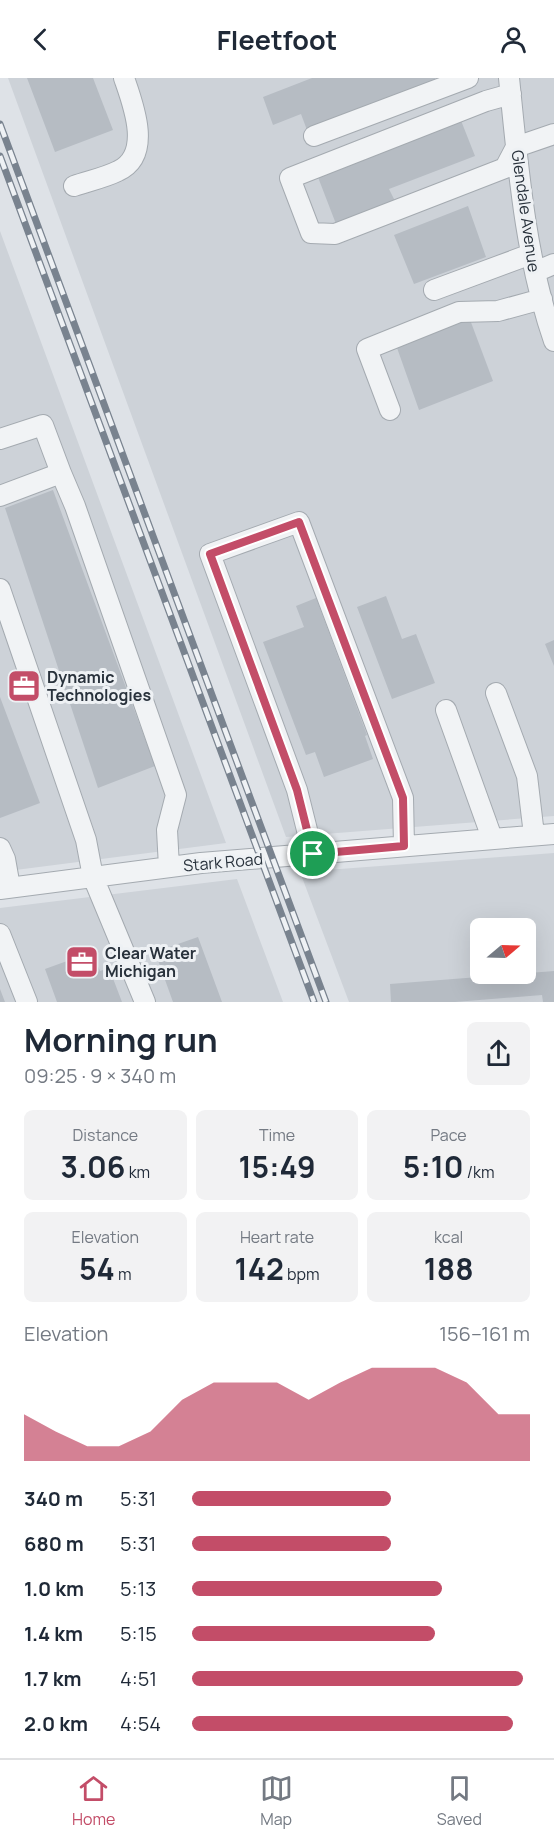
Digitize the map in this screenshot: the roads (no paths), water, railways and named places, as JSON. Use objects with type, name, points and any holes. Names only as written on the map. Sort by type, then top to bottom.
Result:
[{"type":"street","points":[[74,186],[120,170],[132,160],[137,142],[136,114],[124,78]]},
{"type":"street","points":[[314,136],[468,78]]},
{"type":"street","points":[[510,86],[486,101],[290,178],[311,233],[335,234],[505,168],[516,147],[554,134]]},
{"type":"street","name":"Glendale Avenue","points":[[510,86],[526,230],[554,341]]},
{"type":"street","points":[[434,290],[533,263],[554,264]]},
{"type":"street","points":[[390,410],[367,349],[459,312],[498,311],[542,299]]},
{"type":"street","points":[[0,440],[43,425],[75,506],[176,795],[167,830],[169,867]]},
{"type":"street","points":[[0,496],[61,473]]},
{"type":"street","points":[[313,854],[297,790],[210,554],[299,522],[403,798],[404,846]]},
{"type":"street","points":[[0,589],[86,840],[93,877],[145,1002]]},
{"type":"street","points":[[496,693],[527,776],[544,834]]},
{"type":"street","points":[[446,710],[492,838]]},
{"type":"street","name":"Stark Road","points":[[5,888],[169,867],[544,834]]},
{"type":"street","points":[[0,848],[4,859],[5,888]]},
{"type":"street","points":[[0,934],[27,1002]]},
{"type":"railway","points":[[0,124],[326,1002]]},
{"type":"railway","points":[[0,156],[314,1002]]},
{"type":"place","name":"Dynamic Technologies","points":[[24,686]]},
{"type":"place","name":"Clear Water Michigan","points":[[82,962]]}]
